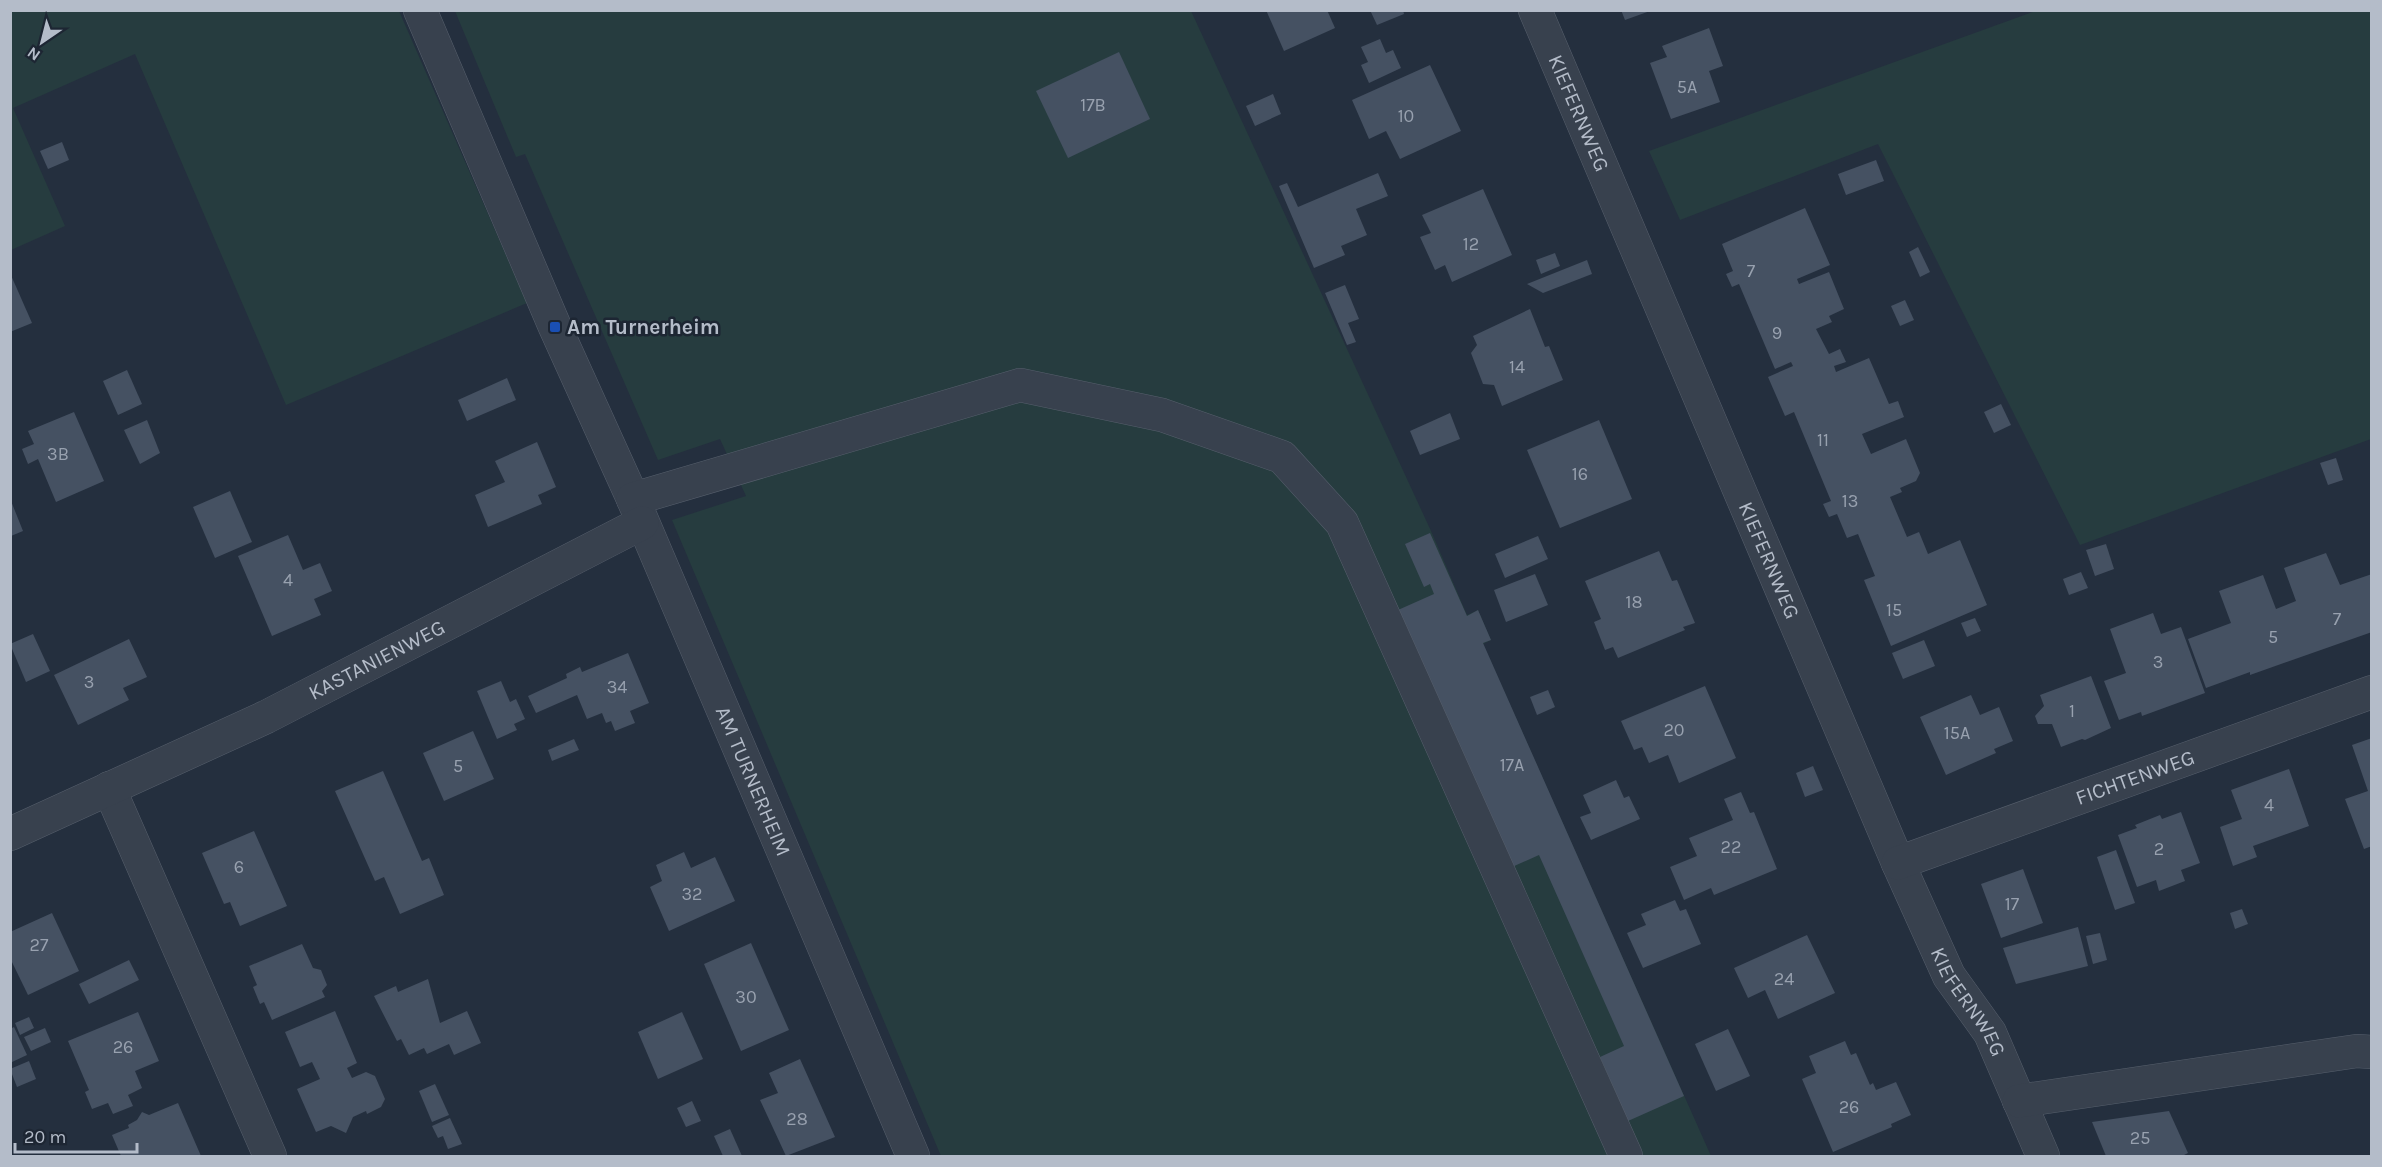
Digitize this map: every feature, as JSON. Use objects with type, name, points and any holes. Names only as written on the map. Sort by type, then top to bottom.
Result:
[{"type":"street","name":"AM TURNERHEIM","points":[[420,10],[913,1156]]},
{"type":"street","name":"KIEFERNWEG","points":[[1535,10],[1898,863],[1949,976],[1990,1033],[2043,1156]]},
{"type":"street","name":"KASTANIENWEG","points":[[10,834],[266,717],[637,511],[1020,385],[1162,415],[1282,456],[1342,523],[1626,1156]]},
{"type":"street","name":"FICHTENWEG","points":[[1898,863],[2372,692]]},
{"type":"street","points":[[109,788],[270,1156]]},
{"type":"street","points":[[2019,1101],[2357,1051],[2372,1052]]},
{"type":"green space","points":[[11,10],[399,11],[527,303],[286,405],[135,54],[13,108],[65,226],[11,250]]},
{"type":"green space","points":[[2038,10],[2371,11],[2371,439],[2080,545],[1878,144],[1680,220],[1649,151]]},
{"type":"green space","points":[[455,11],[1191,11],[1431,531],[1467,615],[1478,610],[1491,640],[1483,644],[1711,1156],[941,1156],[672,520],[746,496],[720,439],[658,460],[525,154],[516,157]]},
{"type":"building","points":[[1266,10],[1327,10],[1335,28],[1284,51]]},
{"type":"building","points":[[1370,10],[1403,10],[1404,14],[1377,25]]},
{"type":"building","points":[[1621,10],[1650,10],[1650,11],[1625,20]]},
{"type":"building","points":[[1709,28],[1723,66],[1709,71],[1720,102],[1671,119],[1650,63],[1667,57],[1662,46]]},
{"type":"building","points":[[1380,39],[1386,53],[1393,50],[1401,68],[1369,83],[1361,65],[1368,62],[1361,47]]},
{"type":"building","points":[[1119,52],[1150,119],[1068,158],[1036,91]]},
{"type":"building","points":[[1430,65],[1461,131],[1400,159],[1386,131],[1369,139],[1352,100]]},
{"type":"building","points":[[1273,94],[1281,114],[1255,126],[1246,106]]},
{"type":"building","points":[[62,142],[69,160],[48,169],[40,151]]},
{"type":"building","points":[[1876,160],[1884,181],[1846,195],[1838,174]]},
{"type":"building","points":[[1378,173],[1388,196],[1356,209],[1367,235],[1341,246],[1345,255],[1314,268],[1279,186],[1287,183],[1298,207]]},
{"type":"building","points":[[1483,189],[1512,255],[1452,282],[1445,265],[1435,270],[1420,237],[1431,233],[1422,215]]},
{"type":"building","points":[[1805,208],[1830,265],[1797,279],[1799,284],[1829,272],[1844,309],[1829,316],[1832,322],[1816,329],[1829,354],[1840,349],[1846,362],[1834,366],[1836,372],[1869,358],[1889,404],[1898,401],[1904,417],[1862,434],[1871,454],[1906,439],[1920,473],[1916,481],[1900,488],[1902,492],[1890,497],[1907,537],[1919,532],[1928,554],[1960,540],[1987,605],[1891,646],[1864,580],[1875,576],[1858,534],[1847,538],[1837,514],[1829,517],[1823,504],[1831,501],[1794,412],[1785,416],[1768,377],[1793,366],[1791,362],[1775,369],[1739,284],[1732,287],[1726,274],[1733,271],[1722,244]]},
{"type":"building","points":[[1918,247],[1930,272],[1920,277],[1909,252]]},
{"type":"building","points":[[1555,253],[1560,266],[1541,274],[1536,260]]},
{"type":"building","points":[[1587,260],[1592,274],[1543,293],[1527,284]]},
{"type":"building","points":[[10,273],[32,323],[10,332]]},
{"type":"building","points":[[1345,285],[1359,319],[1348,323],[1356,342],[1347,345],[1325,293]]},
{"type":"building","points":[[1905,300],[1914,320],[1900,326],[1891,306]]},
{"type":"building","points":[[1530,309],[1545,347],[1549,346],[1563,380],[1502,406],[1494,385],[1483,384],[1471,353],[1477,345],[1473,336]]},
{"type":"building","points":[[127,370],[142,404],[118,415],[103,381]]},
{"type":"building","points":[[507,378],[516,400],[467,421],[458,400]]},
{"type":"building","points":[[2001,404],[2011,425],[1994,433],[1984,412]]},
{"type":"building","points":[[74,412],[104,481],[56,502],[38,459],[28,464],[22,449],[34,444],[28,431]]},
{"type":"building","points":[[1450,413],[1460,439],[1420,455],[1410,431]]},
{"type":"building","points":[[147,420],[160,453],[140,464],[124,430]]},
{"type":"building","points":[[1599,420],[1632,499],[1560,528],[1527,450]]},
{"type":"building","points":[[537,442],[556,487],[538,495],[542,504],[488,527],[475,495],[505,482],[495,461]]},
{"type":"building","points":[[2336,458],[2343,480],[2328,485],[2320,463]]},
{"type":"building","points":[[230,491],[252,542],[215,558],[193,507]]},
{"type":"building","points":[[11,501],[23,531],[11,536]]},
{"type":"building","points":[[1430,533],[1467,616],[1478,610],[1491,640],[1483,643],[1684,1096],[1628,1121],[1600,1057],[1624,1046],[1539,855],[1512,867],[1398,610],[1434,594],[1430,584],[1424,587],[1405,544]]},
{"type":"building","points":[[288,535],[303,570],[320,563],[332,591],[314,599],[321,615],[272,636],[238,556]]},
{"type":"building","points":[[1538,536],[1548,559],[1505,578],[1495,554]]},
{"type":"building","points":[[2106,544],[2114,569],[2095,576],[2086,550]]},
{"type":"building","points":[[1659,551],[1672,581],[1677,580],[1695,623],[1683,627],[1685,630],[1618,658],[1613,647],[1605,650],[1594,622],[1601,619],[1585,581]]},
{"type":"building","points":[[2326,553],[2340,585],[2372,574],[2372,632],[2206,688],[2188,639],[2231,623],[2219,591],[2263,575],[2276,609],[2296,601],[2284,568]]},
{"type":"building","points":[[2081,572],[2088,588],[2069,595],[2063,579]]},
{"type":"building","points":[[1535,574],[1548,605],[1506,622],[1494,590]]},
{"type":"building","points":[[2153,613],[2161,634],[2181,627],[2205,693],[2142,716],[2141,712],[2119,720],[2104,681],[2126,673],[2110,629]]},
{"type":"building","points":[[1975,618],[1981,631],[1967,637],[1961,623]]},
{"type":"building","points":[[33,634],[50,671],[26,682],[10,644]]},
{"type":"building","points":[[129,639],[147,677],[123,688],[129,700],[78,725],[54,675]]},
{"type":"building","points":[[1924,640],[1935,666],[1903,679],[1892,653]]},
{"type":"building","points":[[628,653],[649,703],[630,711],[635,723],[615,731],[611,721],[606,723],[602,713],[587,719],[577,695],[536,713],[528,696],[567,678],[566,674],[580,667],[582,672]]},
{"type":"building","points":[[2091,676],[2111,728],[2085,740],[2061,747],[2052,724],[2038,724],[2035,716],[2044,706],[2040,695]]},
{"type":"building","points":[[501,681],[510,702],[516,699],[525,719],[514,724],[517,730],[497,739],[477,691]]},
{"type":"building","points":[[1705,686],[1736,758],[1679,783],[1668,755],[1649,763],[1642,747],[1634,750],[1621,721]]},
{"type":"building","points":[[1548,690],[1555,707],[1537,715],[1530,697]]},
{"type":"building","points":[[1971,695],[1980,715],[1999,707],[2013,741],[1994,749],[1996,753],[1946,775],[1920,717]]},
{"type":"building","points":[[473,731],[494,779],[444,801],[423,753]]},
{"type":"building","points":[[2372,738],[2372,846],[2364,849],[2345,799],[2368,791],[2352,745]]},
{"type":"building","points":[[574,739],[579,750],[552,761],[548,750]]},
{"type":"building","points":[[1813,766],[1823,790],[1805,797],[1796,773]]},
{"type":"building","points":[[2289,769],[2309,826],[2253,846],[2257,857],[2233,866],[2220,827],[2242,819],[2231,790]]},
{"type":"building","points":[[383,771],[422,861],[429,858],[444,895],[400,914],[384,877],[375,881],[335,791]]},
{"type":"building","points":[[1616,780],[1624,798],[1629,796],[1640,819],[1591,840],[1580,817],[1591,813],[1583,795]]},
{"type":"building","points":[[1741,792],[1750,813],[1754,812],[1777,869],[1714,895],[1711,888],[1684,900],[1670,867],[1697,856],[1689,838],[1733,820],[1724,799]]},
{"type":"building","points":[[2181,812],[2200,863],[2181,870],[2185,881],[2159,891],[2156,880],[2137,887],[2118,835],[2137,828],[2135,825],[2160,815],[2162,819]]},
{"type":"building","points":[[254,831],[287,906],[240,926],[230,902],[224,904],[202,853]]},
{"type":"building","points":[[2116,850],[2135,903],[2115,910],[2097,857]]},
{"type":"building","points":[[684,852],[691,868],[715,857],[735,901],[669,931],[650,887],[662,881],[656,865]]},
{"type":"building","points":[[2023,869],[2043,923],[2001,938],[1981,884]]},
{"type":"building","points":[[1675,900],[1680,911],[1686,909],[1701,944],[1643,968],[1627,933],[1646,925],[1641,914]]},
{"type":"building","points":[[2242,909],[2248,924],[2235,929],[2230,913]]},
{"type":"building","points":[[52,913],[79,971],[28,995],[10,958],[10,932]]},
{"type":"building","points":[[2078,927],[2088,966],[2016,984],[2003,948]]},
{"type":"building","points":[[2100,933],[2107,960],[2093,964],[2086,936]]},
{"type":"building","points":[[1807,935],[1835,993],[1778,1019],[1765,990],[1748,998],[1734,968]]},
{"type":"building","points":[[751,943],[789,1030],[741,1051],[704,964]]},
{"type":"building","points":[[302,944],[313,968],[321,970],[327,985],[322,991],[325,997],[272,1020],[264,1002],[260,1004],[253,987],[257,985],[249,966]]},
{"type":"building","points":[[129,960],[139,980],[89,1004],[79,984]]},
{"type":"building","points":[[428,979],[440,1023],[467,1011],[481,1043],[454,1055],[449,1044],[427,1054],[424,1048],[409,1055],[401,1039],[397,1041],[374,996],[396,986],[398,992]]},
{"type":"building","points":[[335,1011],[357,1063],[347,1068],[352,1078],[366,1072],[375,1076],[385,1099],[381,1107],[367,1114],[366,1111],[353,1117],[346,1133],[331,1126],[316,1132],[297,1089],[320,1079],[312,1062],[300,1067],[285,1032]]},
{"type":"building","points":[[138,1012],[159,1061],[135,1071],[142,1088],[128,1095],[133,1106],[113,1114],[108,1103],[92,1109],[85,1092],[89,1090],[68,1041]]},
{"type":"building","points":[[682,1012],[703,1059],[658,1079],[638,1032]]},
{"type":"building","points":[[29,1017],[34,1028],[20,1035],[15,1023]]},
{"type":"building","points":[[14,1027],[27,1055],[12,1062],[10,1029]]},
{"type":"building","points":[[45,1028],[51,1042],[31,1051],[24,1037]]},
{"type":"building","points":[[1728,1029],[1750,1076],[1716,1091],[1695,1044]]},
{"type":"building","points":[[1845,1041],[1851,1055],[1856,1053],[1870,1085],[1873,1083],[1876,1090],[1896,1082],[1911,1115],[1891,1124],[1892,1127],[1833,1152],[1802,1079],[1816,1073],[1809,1056]]},
{"type":"building","points":[[800,1059],[835,1137],[786,1156],[760,1100],[778,1093],[769,1073]]},
{"type":"building","points":[[29,1061],[36,1079],[17,1087],[10,1069]]},
{"type":"building","points":[[435,1084],[449,1115],[432,1122],[419,1091]]},
{"type":"building","points":[[692,1101],[701,1121],[686,1127],[677,1108]]},
{"type":"building","points":[[178,1103],[201,1156],[121,1156],[112,1135],[129,1128],[128,1125],[137,1120],[142,1112],[149,1115]]},
{"type":"building","points":[[2169,1111],[2188,1153],[2182,1156],[2106,1156],[2092,1122]]},
{"type":"building","points":[[450,1118],[462,1144],[448,1149],[443,1136],[438,1138],[432,1126]]},
{"type":"building","points":[[730,1129],[742,1156],[723,1156],[714,1136]]},
{"type":"place","name":"Am Turnerheim","points":[[555,327]]}]
